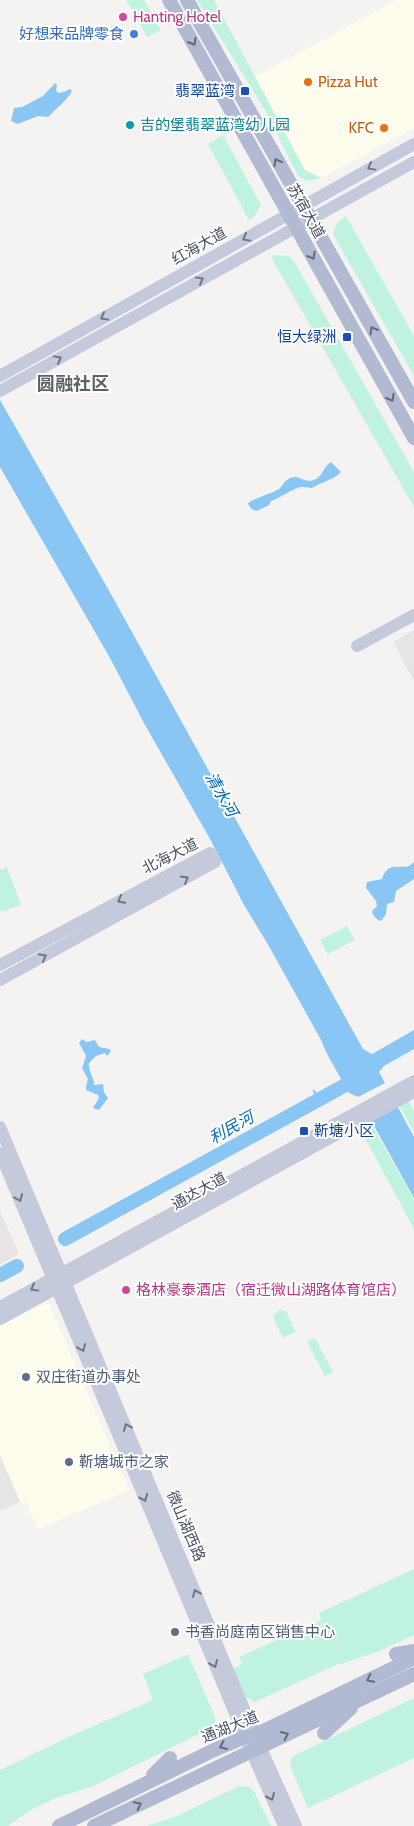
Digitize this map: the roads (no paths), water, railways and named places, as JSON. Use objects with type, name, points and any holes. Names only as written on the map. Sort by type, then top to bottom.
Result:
[{"type":"main road","name":"苏宿大道","points":[[169,0],[414,438]]},
{"type":"main road","name":"苏宿大道","points":[[187,0],[414,402]]},
{"type":"main road","points":[[396,1654],[414,1652]]},
{"type":"main road","name":"通湖大道","points":[[94,1826],[414,1658]]},
{"type":"main road","name":"通湖大道","points":[[59,1826],[142,1784],[253,1743],[361,1699],[414,1674]]},
{"type":"main road","points":[[324,1733],[361,1699]]},
{"type":"main road","points":[[142,1784],[170,1758]]},
{"type":"street","name":"红海大道","points":[[0,376],[414,144]]},
{"type":"street","name":"红海大道","points":[[0,391],[414,162]]},
{"type":"street","points":[[414,615],[359,650],[414,624]]},
{"type":"street","name":"北海大道","points":[[0,965],[210,853],[215,862],[0,980]]},
{"type":"street","name":"通达大道","points":[[0,1307],[59,1280],[407,1092],[414,1081]]},
{"type":"street","name":"微山湖西路","points":[[0,1127],[59,1280],[253,1743],[284,1826]]},
{"type":"street","name":"微山湖西路","points":[[0,1154],[59,1280]]},
{"type":"street","name":"通达大道","points":[[0,1319],[59,1280]]},
{"type":"street","name":"微山湖西路","points":[[253,1743],[296,1826]]},
{"type":"water","points":[[55,83],[58,93],[70,89],[72,91],[48,117],[38,116],[18,124],[11,121],[14,108],[22,107],[43,96]]},
{"type":"water","points":[[0,400],[107,587],[363,1049],[372,1054],[414,1030],[414,1049],[384,1066],[379,1072],[414,1137],[414,1198],[358,1097],[349,1093],[270,948],[244,905],[210,839],[145,725],[110,658],[0,467]]},
{"type":"water","points":[[331,462],[341,472],[335,477],[312,488],[296,488],[271,501],[269,505],[257,511],[249,506],[248,503],[279,489],[290,478],[297,477],[308,481],[316,479]]},
{"type":"water","points":[[414,862],[414,879],[396,891],[394,902],[387,904],[386,914],[379,921],[373,915],[372,911],[377,906],[376,901],[366,888],[367,882],[382,879],[385,872],[393,867],[406,867]]},
{"type":"water","points":[[82,1039],[87,1042],[95,1040],[99,1047],[111,1051],[107,1056],[105,1053],[96,1056],[89,1063],[94,1085],[103,1084],[104,1092],[108,1098],[99,1110],[93,1108],[99,1098],[98,1095],[86,1090],[88,1079],[82,1068],[86,1056],[79,1043]]},
{"type":"waterway","name":"利民河","points":[[65,1239],[360,1077]]},
{"type":"waterway","name":"利民河","points":[[314,1091],[319,1100]]},
{"type":"waterway","name":"利民河","points":[[0,1275],[17,1266]]},
{"type":"place","name":"Hanting Hotel","points":[[123,17]]},
{"type":"place","name":"好想来品牌零食","points":[[134,34]]},
{"type":"place","name":"Pizza Hut","points":[[308,82]]},
{"type":"place","name":"翡翠蓝湾","points":[[245,91]]},
{"type":"place","name":"吉的堡翡翠蓝湾幼儿园","points":[[130,125]]},
{"type":"place","name":"KFC","points":[[384,128]]},
{"type":"place","name":"恒大绿洲","points":[[347,337]]},
{"type":"place","name":"靳塘小区","points":[[304,1131]]},
{"type":"place","name":"格林豪泰酒店（宿迁微山湖路体育馆店）","points":[[126,1290]]},
{"type":"place","name":"双庄街道办事处","points":[[26,1377]]},
{"type":"place","name":"靳塘城市之家","points":[[69,1462]]},
{"type":"place","name":"书香尚庭南区销售中心","points":[[175,1632]]},
{"type":"district","name":"圆融社区","points":[[73,384]]},
{"type":"water label","name":"清水河","points":[[222,794]]}]
